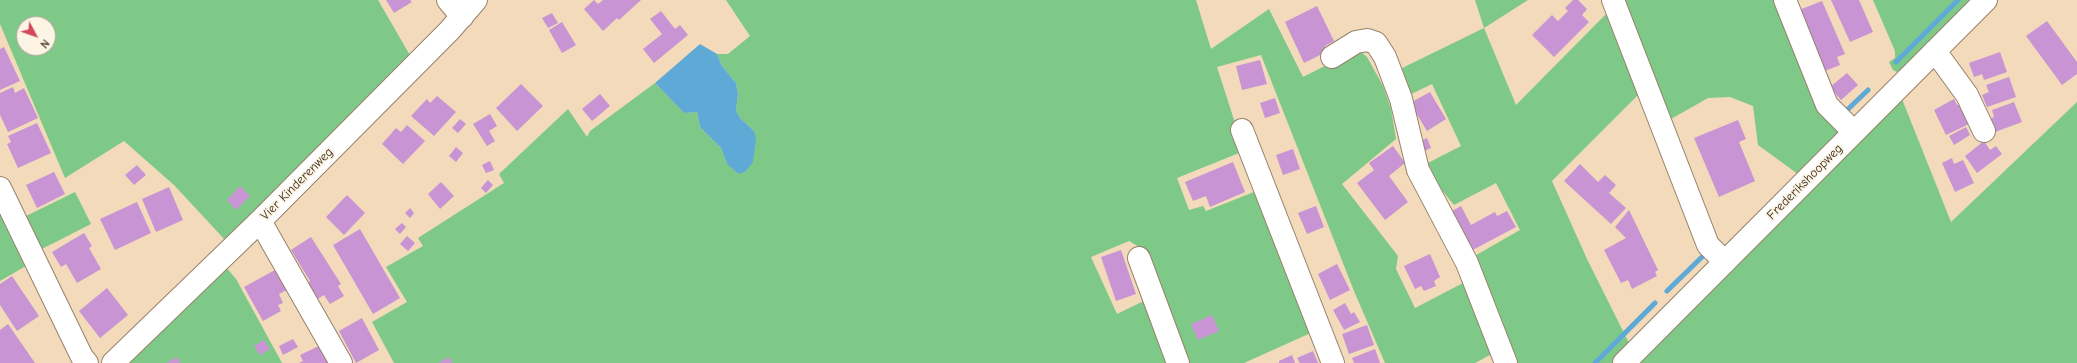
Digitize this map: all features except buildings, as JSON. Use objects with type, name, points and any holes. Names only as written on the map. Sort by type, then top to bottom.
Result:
[{"type":"street","points":[[448,0],[462,16]]},
{"type":"street","name":"Vier Kinderenweg","points":[[113,363],[260,220],[462,16],[476,0]]},
{"type":"street","points":[[1613,0],[1708,244],[1725,262]]},
{"type":"street","points":[[1785,0],[1827,105],[1854,132]]},
{"type":"street","name":"Frederikshoopweg","points":[[1624,363],[1986,0]]},
{"type":"street","points":[[1332,57],[1356,42],[1367,40],[1376,44],[1385,57],[1401,99],[1418,170],[1467,263],[1506,363]]},
{"type":"street","points":[[1935,51],[1967,95],[1984,131]]},
{"type":"street","points":[[1242,130],[1333,363]]},
{"type":"street","points":[[0,188],[82,357],[87,363]]},
{"type":"street","points":[[260,220],[341,363]]},
{"type":"street","points":[[1139,258],[1178,363]]},
{"type":"green space","points":[[0,0],[378,0],[411,57],[226,241],[174,185],[124,141],[65,178],[0,24]]},
{"type":"green space","points":[[726,0],[1196,0],[1211,49],[1269,9],[1303,77],[1354,51],[1361,52],[1367,57],[1383,86],[1391,109],[1396,139],[1342,184],[1398,256],[1396,269],[1415,308],[1463,283],[1492,354],[1475,363],[1385,363],[1354,291],[1261,55],[1217,67],[1244,151],[1177,178],[1189,210],[1203,206],[1206,211],[1259,190],[1313,332],[1244,363],[1185,363],[1139,247],[1129,241],[1091,257],[1117,314],[1150,298],[1174,363],[394,363],[372,322],[407,302],[386,267],[423,246],[418,238],[504,183],[499,174],[568,109],[587,137],[590,131],[655,83],[684,113],[697,112],[700,127],[721,148],[727,164],[754,131],[740,118],[736,110],[738,94],[736,83],[722,66],[717,54],[728,54],[750,36]]},
{"type":"green space","points":[[1475,0],[1528,0],[1484,28]]},
{"type":"green space","points":[[1617,0],[1774,0],[1814,104],[1837,129],[1837,136],[1802,177],[1758,145],[1753,106],[1730,97],[1708,98],[1664,123]]},
{"type":"green space","points":[[1873,0],[1980,0],[1899,73],[1893,70],[1889,62],[1895,58],[1895,51]]},
{"type":"green space","points":[[1611,9],[1642,91],[1552,181],[1587,259],[1630,345],[1613,363],[1505,363],[1464,262],[1520,230],[1496,183],[1454,205],[1422,166],[1461,146],[1432,84],[1403,98],[1392,73],[1484,28],[1516,105]]},
{"type":"green space","points":[[1902,99],[1951,222],[2077,102],[2077,363],[1638,363]]},
{"type":"green space","points":[[75,192],[91,224],[38,251],[22,218]]},
{"type":"green space","points":[[0,199],[31,263],[0,281]]},
{"type":"green space","points":[[225,266],[236,279],[282,363],[125,363]]},
{"type":"water","points":[[700,44],[717,54],[722,66],[736,83],[738,94],[736,110],[740,118],[754,131],[756,138],[753,162],[745,172],[739,174],[727,164],[721,148],[700,127],[697,112],[684,113],[655,83]]},
{"type":"waterway","points":[[1896,62],[1958,0]]},
{"type":"waterway","points":[[1844,113],[1868,90]]},
{"type":"waterway","points":[[1667,291],[1704,255]]},
{"type":"waterway","points":[[1595,363],[1655,303]]}]
